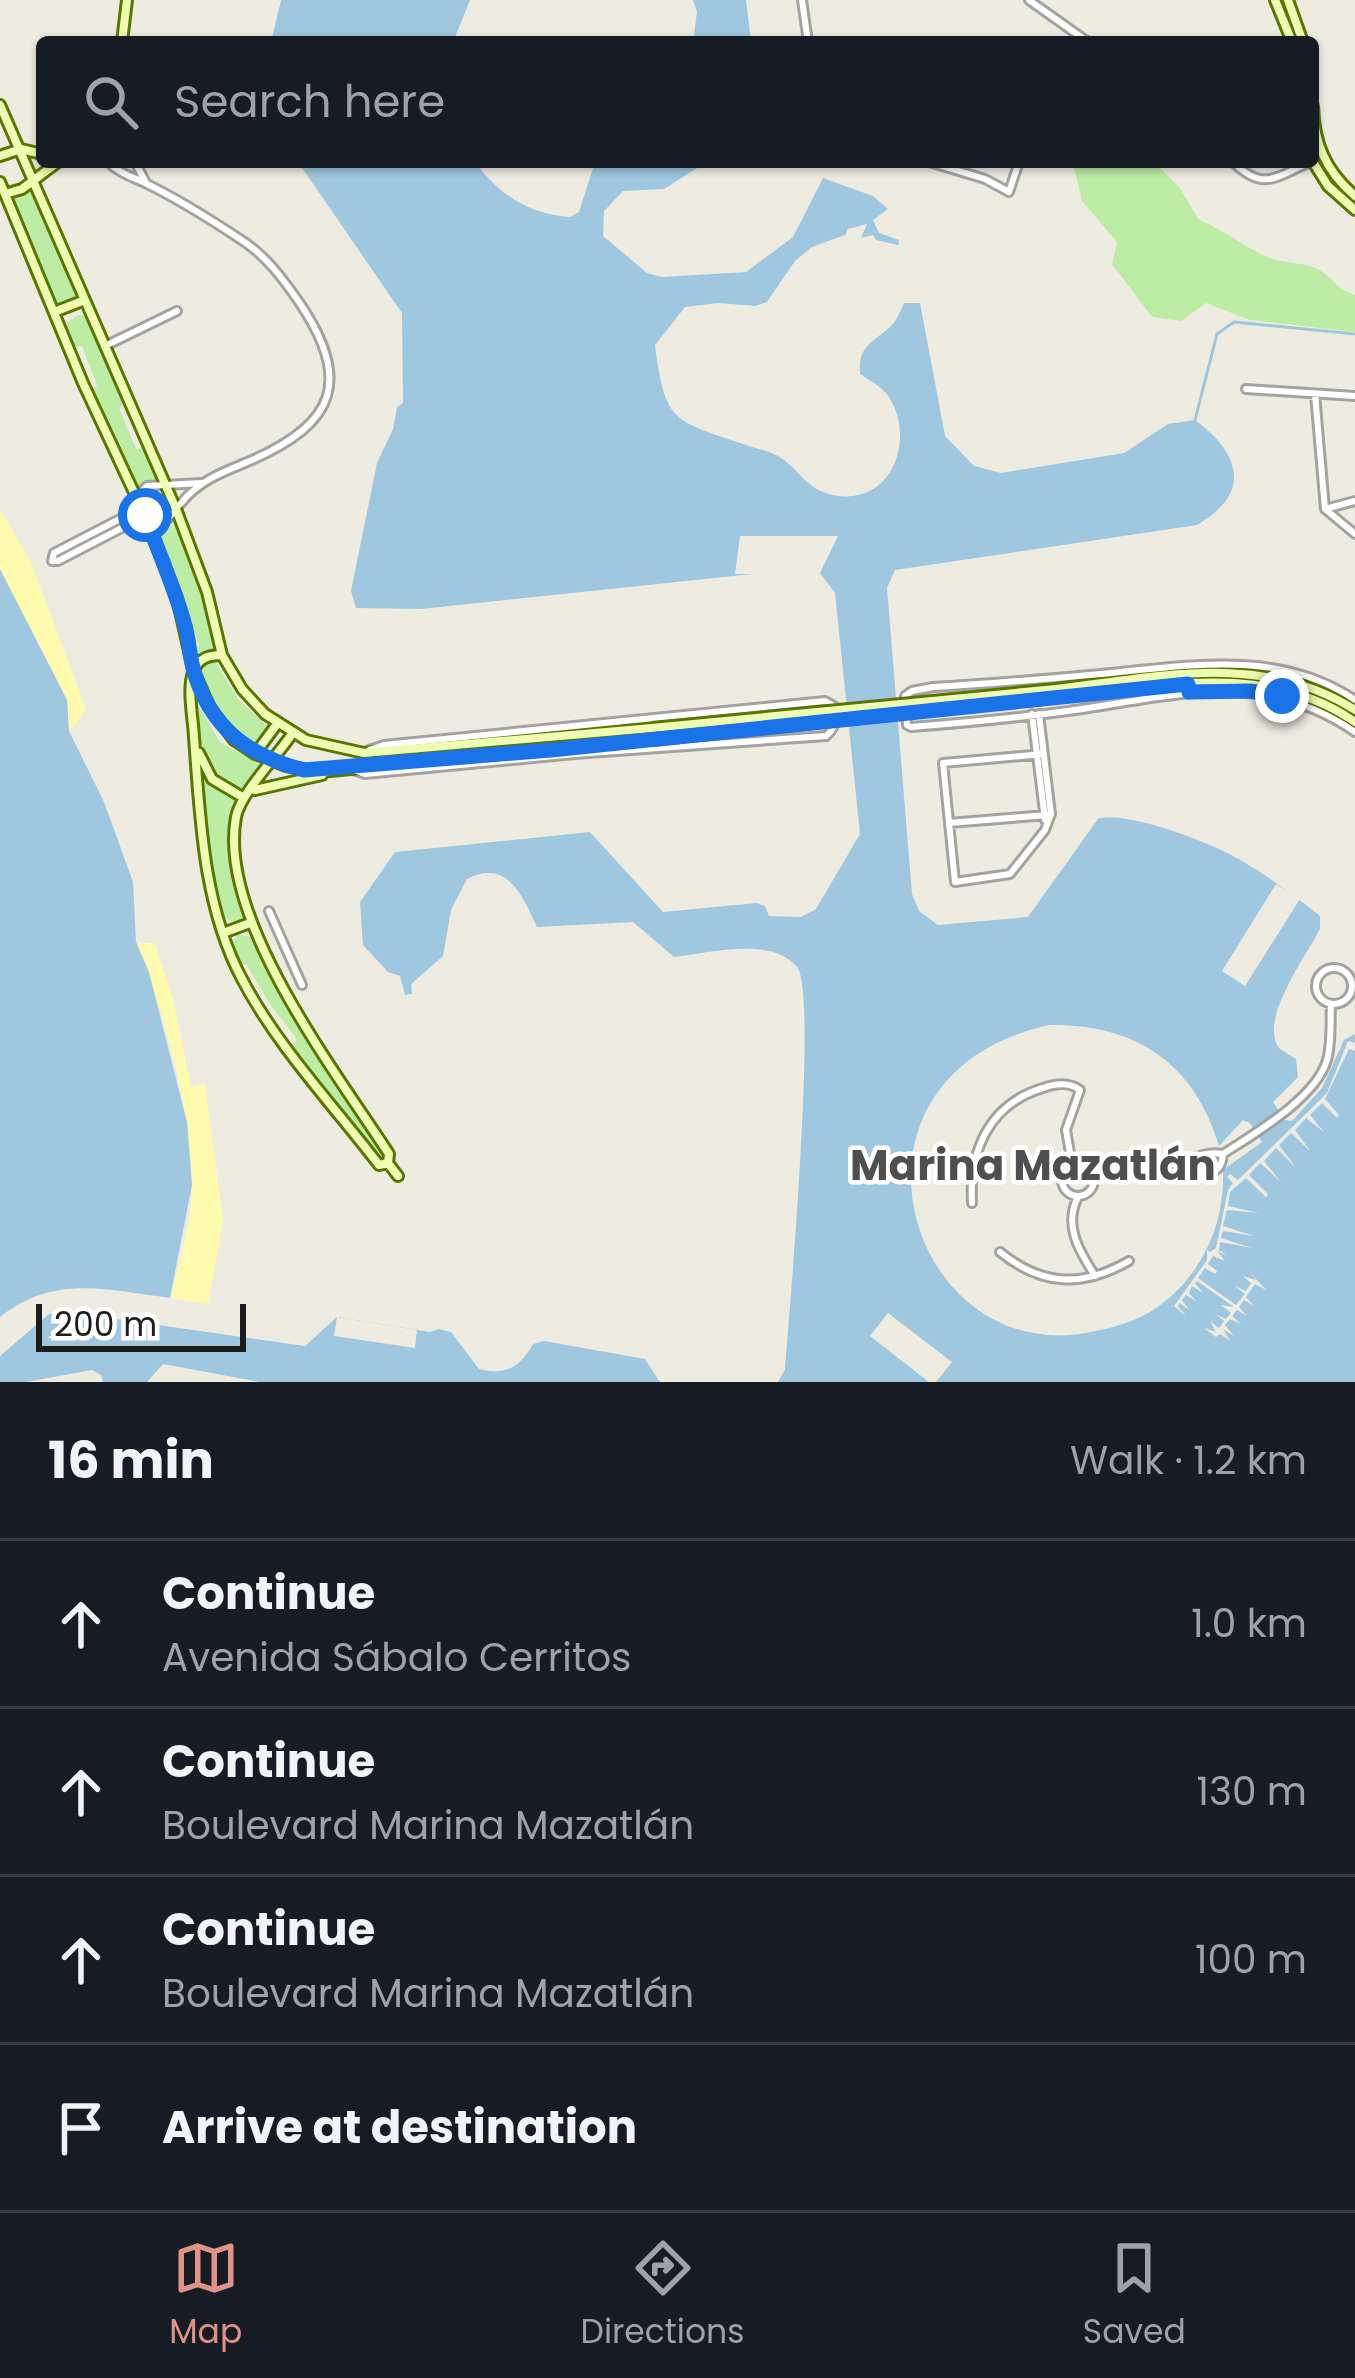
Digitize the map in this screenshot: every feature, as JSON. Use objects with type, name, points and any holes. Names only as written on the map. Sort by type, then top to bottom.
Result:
[{"type":"main road","points":[[123,36],[127,0]]},
{"type":"main road","points":[[1275,0],[1290,36]]},
{"type":"main road","points":[[1288,0],[1301,36]]},
{"type":"main road","points":[[0,105],[176,509],[207,592],[222,655],[252,702],[292,734],[364,753],[1056,693]]},
{"type":"main road","points":[[0,155],[20,148],[36,152]]},
{"type":"main road","points":[[1319,164],[1355,196]]},
{"type":"main road","points":[[5,194],[50,168]]},
{"type":"main road","points":[[1318,168],[1328,186],[1355,209]]},
{"type":"main road","points":[[0,182],[143,512],[177,598],[194,669],[221,725],[255,754],[273,762],[304,770],[336,770],[562,752],[1242,672],[1323,692],[1355,710]]},
{"type":"main road","points":[[54,312],[85,300]]},
{"type":"main road","points":[[222,655],[207,656],[194,669],[194,734],[207,865],[223,933],[244,984],[270,1022],[380,1165],[388,1163]]},
{"type":"main road","points":[[1187,679],[1281,688],[1355,722]]},
{"type":"main road","points":[[255,754],[277,724]]},
{"type":"main road","points":[[194,734],[206,773],[222,788],[247,796],[269,785],[336,770]]},
{"type":"main road","points":[[292,734],[247,796],[235,826],[250,923],[398,1176]]},
{"type":"main road","points":[[223,933],[250,923]]},
{"type":"street","points":[[802,0],[807,36]]},
{"type":"street","points":[[1029,0],[1080,36]]},
{"type":"street","points":[[115,168],[240,239],[268,262],[309,317],[328,357],[327,395],[306,430],[200,483],[161,525],[153,524],[143,512],[141,490],[164,483],[200,483]]},
{"type":"street","points":[[138,168],[147,184]]},
{"type":"street","points":[[949,168],[1009,192],[1017,168]]},
{"type":"street","points":[[1239,168],[1251,179],[1263,181],[1295,168]]},
{"type":"street","points":[[105,346],[177,311]]},
{"type":"street","points":[[1246,389],[1355,396]]},
{"type":"street","points":[[1315,394],[1325,509],[1355,534]]},
{"type":"street","points":[[1325,509],[1355,501]]},
{"type":"street","points":[[143,512],[58,562],[51,559],[54,553],[143,512]]},
{"type":"street","points":[[1355,700],[1326,683],[1272,666],[1187,679],[1035,714],[911,727],[905,696],[933,687],[1187,679],[1282,696],[1355,732]]},
{"type":"street","points":[[559,733],[825,701],[835,709],[834,726],[826,736],[562,752]]},
{"type":"street","points":[[1035,714],[1040,755],[1047,817],[1010,874],[955,882],[943,764],[1040,755]]},
{"type":"street","points":[[949,823],[1047,817]]},
{"type":"street","points":[[269,911],[302,985]]},
{"type":"street","points":[[270,963],[287,953]]},
{"type":"street","points":[[1331,1004],[1348,997],[1355,962]]},
{"type":"street","points":[[1331,1004],[1318,996],[1316,982],[1327,969],[1350,974]]},
{"type":"street","points":[[1096,1277],[1074,1239],[1073,1206],[1078,1197],[1089,1192],[1095,1178],[1136,1165],[1180,1163],[1205,1152],[1223,1154],[1256,1133],[1311,1086],[1327,1061],[1331,1004]]},
{"type":"street","points":[[972,1203],[975,1154],[997,1116],[1040,1088],[1078,1087],[1066,1130],[1072,1164]]},
{"type":"street","points":[[1180,1163],[1208,1174],[1222,1165],[1223,1154]]},
{"type":"street","points":[[1072,1164],[1088,1167],[1095,1178]]},
{"type":"street","points":[[1072,1164],[1064,1171],[1062,1184],[1066,1192],[1078,1197]]},
{"type":"street","points":[[1000,1252],[1030,1273],[1058,1281],[1096,1277],[1129,1261]]},
{"type":"green space","points":[[1074,168],[1160,168],[1179,187],[1199,220],[1268,257],[1319,270],[1355,295],[1355,332],[1250,320],[1206,303],[1181,321],[1152,317],[1112,264],[1117,242],[1082,201]]},
{"type":"green space","points":[[33,189],[77,291],[74,304],[55,302],[11,198]]},
{"type":"green space","points":[[78,315],[90,321],[124,403],[119,408],[136,449],[145,449],[156,479],[137,489],[92,391],[97,385],[82,346],[74,346],[66,323]]},
{"type":"green space","points":[[175,523],[207,605],[216,653],[204,653],[195,660],[194,649],[199,646],[173,564],[166,565],[153,531],[165,531]]},
{"type":"green space","points":[[211,660],[238,699],[269,728],[255,746],[226,722],[203,690],[199,666]]},
{"type":"green space","points":[[198,705],[220,742],[264,767],[244,794],[208,772],[197,737]]},
{"type":"green space","points":[[200,764],[215,786],[238,799],[232,838],[246,910],[243,920],[236,923],[223,917],[213,880]]},
{"type":"green space","points":[[238,934],[251,937],[375,1139],[383,1161],[294,1049],[296,1038],[246,964],[239,966],[230,948]]},
{"type":"sand","points":[[0,509],[30,560],[85,706],[69,731],[67,699],[0,569]]},
{"type":"sand","points":[[136,943],[155,943],[173,999],[191,1087],[205,1083],[223,1221],[208,1304],[170,1298],[190,1208],[190,1150],[173,1058]]},
{"type":"water","points":[[281,0],[470,0],[455,36],[272,36]]},
{"type":"water","points":[[693,0],[746,0],[750,36],[694,36],[697,12]]},
{"type":"water","points":[[302,168],[480,168],[516,201],[570,217],[579,212],[593,168],[697,168],[664,189],[623,191],[604,211],[603,236],[647,273],[662,277],[746,272],[793,237],[823,178],[873,196],[888,209],[873,220],[879,233],[899,240],[898,245],[873,235],[861,238],[867,224],[848,229],[795,261],[767,302],[685,307],[655,345],[663,390],[676,414],[719,436],[774,454],[828,494],[858,495],[874,489],[894,464],[900,430],[897,413],[880,387],[860,374],[867,347],[894,323],[904,303],[920,303],[945,436],[974,466],[1001,473],[1124,453],[1168,424],[1195,420],[1211,433],[1230,460],[1233,487],[1215,513],[1197,525],[895,570],[887,588],[912,894],[919,911],[938,925],[1028,917],[1098,819],[1111,818],[1171,830],[1229,854],[1320,916],[1320,929],[1287,988],[1275,1021],[1274,1036],[1279,1048],[1296,1059],[1298,1077],[1273,1102],[1285,1120],[1292,1121],[1322,1088],[1344,1040],[1355,1034],[1355,1382],[778,1382],[785,1369],[803,1091],[803,989],[797,967],[786,958],[756,949],[674,957],[633,922],[537,927],[512,884],[493,873],[467,879],[451,910],[443,956],[411,984],[412,994],[405,995],[400,976],[388,972],[363,945],[360,902],[395,852],[590,832],[663,912],[757,903],[765,906],[769,916],[801,917],[816,909],[860,834],[835,593],[820,573],[799,569],[421,609],[356,608],[351,591],[377,463],[393,429],[397,407],[403,403],[402,313]],"holes":[[[1049,1025],[1108,1032],[1134,1041],[1177,1071],[1194,1092],[1219,1146],[1243,1120],[1262,1142],[1223,1170],[1220,1209],[1208,1246],[1188,1279],[1159,1306],[1126,1323],[1091,1332],[1027,1332],[974,1307],[936,1265],[915,1212],[913,1155],[933,1100],[977,1054]]]},
{"type":"water","points":[[0,569],[67,700],[69,731],[104,802],[133,882],[136,942],[149,972],[187,1122],[192,1185],[170,1298],[103,1289],[61,1290],[20,1304],[0,1317]]},
{"type":"water","points":[[67,1312],[305,1346],[337,1317],[430,1332],[439,1329],[451,1332],[479,1369],[489,1371],[511,1368],[533,1344],[544,1341],[645,1359],[660,1382],[260,1382],[163,1364],[147,1382],[103,1382],[92,1370],[0,1382],[0,1356],[49,1314]]},
{"type":"pier","points":[[740,536],[838,536],[813,578],[807,573],[762,574],[759,578],[759,574],[735,574]]},
{"type":"pier","points":[[1276,884],[1300,899],[1245,986],[1222,971]]},
{"type":"pier","points":[[1348,1041],[1355,1043],[1355,1051],[1349,1049],[1325,1099],[1339,1115],[1337,1118],[1322,1103],[1310,1115],[1324,1132],[1306,1118],[1295,1130],[1311,1152],[1291,1133],[1279,1145],[1296,1168],[1276,1148],[1264,1161],[1281,1182],[1260,1163],[1249,1175],[1266,1197],[1246,1178],[1230,1192],[1228,1206],[1259,1213],[1227,1210],[1223,1226],[1254,1236],[1223,1231],[1221,1238],[1252,1248],[1220,1242],[1219,1250],[1228,1256],[1217,1251],[1225,1261],[1213,1256],[1208,1264],[1215,1274],[1205,1268],[1198,1278],[1236,1305],[1245,1294],[1235,1286],[1246,1291],[1251,1283],[1243,1276],[1256,1280],[1247,1269],[1266,1290],[1255,1284],[1246,1297],[1254,1306],[1244,1300],[1239,1307],[1247,1316],[1237,1310],[1232,1316],[1241,1324],[1230,1319],[1225,1325],[1234,1336],[1223,1329],[1230,1341],[1220,1334],[1216,1337],[1204,1328],[1216,1332],[1210,1321],[1219,1328],[1224,1321],[1215,1314],[1226,1319],[1231,1313],[1221,1305],[1234,1307],[1197,1281],[1203,1293],[1192,1286],[1189,1293],[1196,1301],[1186,1295],[1182,1300],[1189,1310],[1178,1306],[1186,1316],[1174,1306],[1207,1260],[1207,1250],[1216,1248],[1228,1190],[1233,1183],[1227,1177],[1230,1174],[1238,1180],[1327,1093]]},
{"type":"pier","points":[[888,1313],[952,1362],[936,1382],[929,1382],[870,1336]]},
{"type":"pier","points":[[337,1317],[417,1330],[415,1348],[334,1336]]},
{"type":"waterway","points":[[1195,420],[1217,334],[1234,322],[1355,334]]},
{"type":"district","name":"Marina Mazatlán","points":[[1033,1165]]},
{"type":"route","points":[[145,515],[177,598],[194,669],[210,708],[244,748],[304,770],[551,750],[1188,684],[1189,692],[1250,691],[1282,696]]}]
